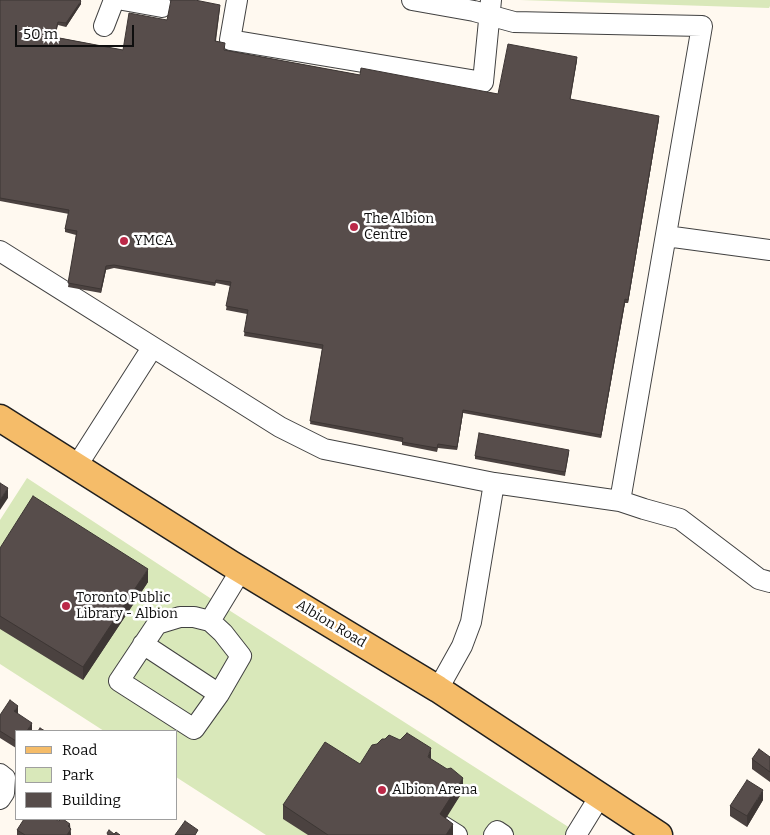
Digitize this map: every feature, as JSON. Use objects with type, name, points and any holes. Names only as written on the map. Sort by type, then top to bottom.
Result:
[{"type":"main road","name":"Albion Road","points":[[0,418],[241,570],[438,689],[659,835]]},
{"type":"street","points":[[104,26],[114,0]]},
{"type":"street","points":[[122,0],[162,6]]},
{"type":"street","points":[[237,0],[230,40],[484,82],[490,8]]},
{"type":"street","points":[[412,0],[474,11],[490,8],[514,22],[702,26],[620,501]]},
{"type":"street","points":[[666,236],[770,250]]},
{"type":"street","points":[[0,251],[280,427],[324,448],[494,483],[620,501],[680,519],[759,579],[770,582]]},
{"type":"street","points":[[76,467],[152,348]]},
{"type":"street","points":[[438,689],[462,646],[471,622],[494,483]]},
{"type":"street","points":[[210,621],[241,570]]},
{"type":"street","points":[[180,617],[194,617],[210,621],[223,632],[242,656],[219,694],[194,729],[119,681],[156,624],[180,617]]},
{"type":"street","points":[[143,644],[219,694]]},
{"type":"street","points":[[0,774],[5,778],[4,793],[0,799]]},
{"type":"street","points":[[576,835],[600,796]]},
{"type":"street","points":[[494,835],[497,831],[503,835]]},
{"type":"green space","points":[[520,0],[770,0],[770,6],[769,8]]},
{"type":"green space","name":"Albion Arena","points":[[27,478],[210,598],[581,835],[266,835],[178,778],[178,730],[102,730],[0,664],[0,520]]},
{"type":"building","name":"The Albion Centre","points":[[0,0],[80,0],[66,23],[58,22],[54,37],[123,50],[129,13],[167,20],[171,0],[195,0],[220,5],[215,41],[225,43],[224,50],[360,75],[361,68],[498,94],[508,44],[577,57],[570,99],[659,116],[628,300],[625,299],[601,435],[463,410],[457,447],[438,444],[437,448],[402,442],[403,438],[310,421],[323,345],[244,332],[248,310],[226,306],[231,282],[216,280],[215,283],[114,265],[106,266],[101,289],[68,283],[77,231],[65,229],[69,210],[0,198]]},
{"type":"building","points":[[479,433],[569,450],[565,472],[475,456]]},
{"type":"building","points":[[0,483],[8,488],[0,500]]},
{"type":"building","name":"Toronto Public Library - Albion","points":[[33,496],[148,569],[83,667],[0,616],[0,548]]},
{"type":"building","points":[[10,700],[18,706],[14,711],[32,723],[28,730],[15,730],[15,740],[0,731],[0,715]]},
{"type":"building","name":"Albion Arena","points":[[407,733],[431,748],[428,757],[447,769],[451,768],[463,778],[440,814],[453,824],[446,835],[328,835],[283,805],[325,742],[360,764],[372,745],[377,744],[389,735],[400,740]]},
{"type":"building","points":[[759,749],[770,757],[770,772],[752,759]]},
{"type":"building","points":[[747,780],[763,790],[747,816],[730,806]]},
{"type":"building","points":[[23,820],[64,820],[70,824],[68,826],[71,829],[67,835],[25,835],[17,830]]},
{"type":"building","points":[[185,821],[198,830],[195,835],[175,835]]},
{"type":"building","points":[[109,830],[114,834],[116,832],[120,835],[108,835]]},
{"type":"place","name":"The Albion Centre","points":[[354,227]]},
{"type":"place","name":"YMCA","points":[[124,241]]},
{"type":"place","name":"Toronto Public Library - Albion","points":[[66,606]]},
{"type":"place","name":"Albion Arena","points":[[382,790]]}]
